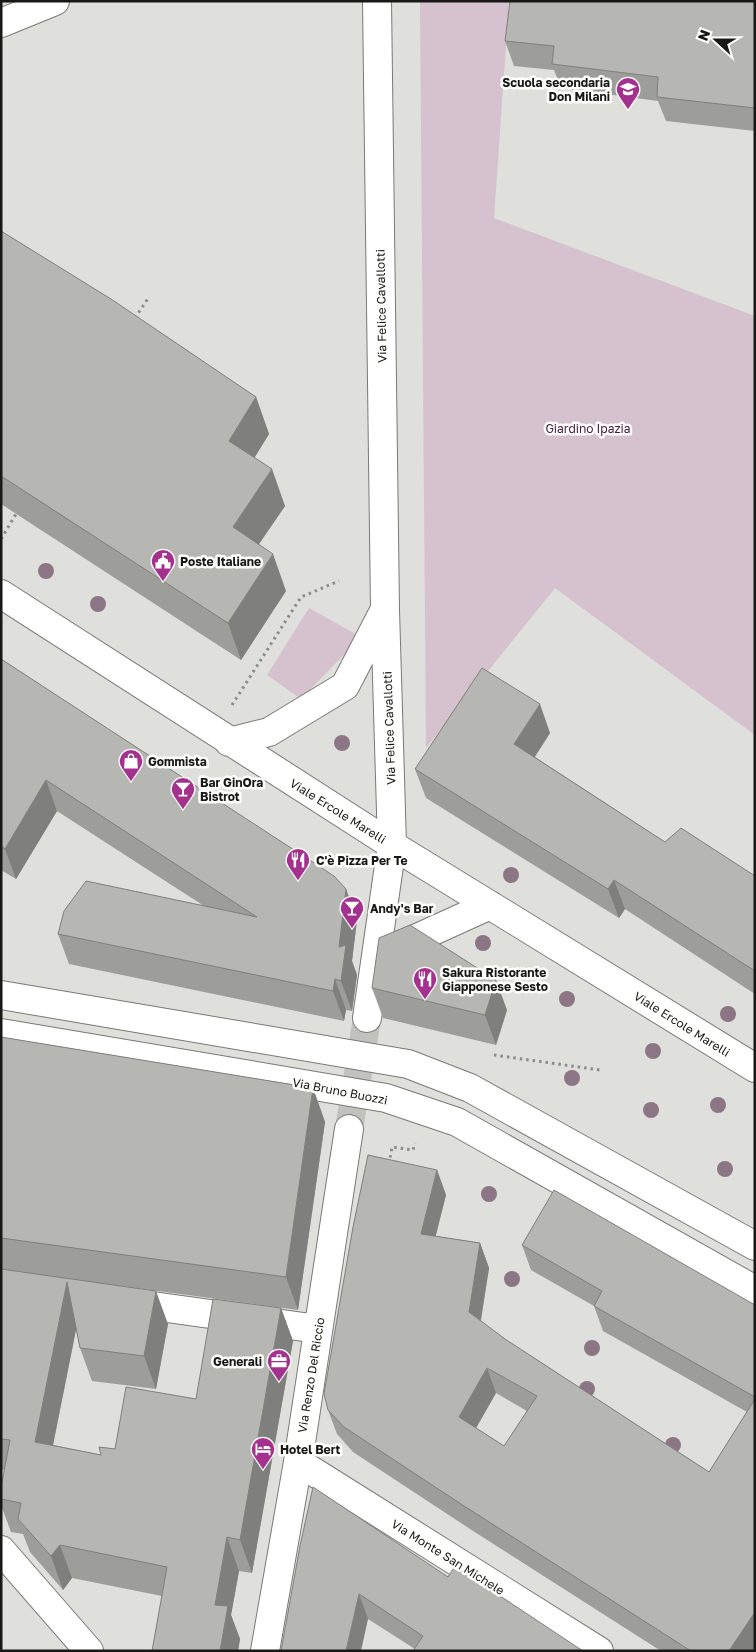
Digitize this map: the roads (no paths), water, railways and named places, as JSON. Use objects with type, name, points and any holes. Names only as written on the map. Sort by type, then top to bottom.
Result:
[{"type":"street","points":[[1,23],[55,1]]},
{"type":"street","name":"Via Felice Cavallotti","points":[[377,1],[384,610],[392,845]]},
{"type":"street","name":"Viale Ercole Marelli","points":[[1,594],[392,845],[755,1068]]},
{"type":"street","name":"Via Felice Cavallotti","points":[[222,737],[269,732],[345,686],[384,610]]},
{"type":"street","points":[[367,1018],[392,845]]},
{"type":"street","points":[[376,957],[490,905]]},
{"type":"street","points":[[1,995],[408,1064],[470,1088],[755,1246]]},
{"type":"street","name":"Via Bruno Buozzi","points":[[1,1033],[386,1098],[456,1122],[755,1290]]},
{"type":"street","name":"Via Renzo Del Riccio","points":[[266,1651],[298,1462],[349,1129]]},
{"type":"street","points":[[99,1299],[318,1329]]},
{"type":"street","name":"Via Monte San Michele","points":[[298,1462],[599,1651]]},
{"type":"street","points":[[1,1550],[88,1651]]},
{"type":"tunnel","points":[[349,1129],[367,1018]]},
{"type":"place","name":"Scuola secondaria Don Milani","points":[[628,110]]},
{"type":"place","name":"Poste Italiane","points":[[163,582]]},
{"type":"place","name":"Gommista","points":[[131,782]]},
{"type":"place","name":"Bar GinOra Bistrot","points":[[183,810]]},
{"type":"place","name":"C'è Pizza Per Te","points":[[298,881]]},
{"type":"place","name":"Andy's Bar","points":[[352,929]]},
{"type":"place","name":"Sakura Ristorante Giapponese Sesto","points":[[425,1000]]},
{"type":"place","name":"Generali","points":[[279,1382]]},
{"type":"place","name":"Hotel Bert","points":[[263,1470]]},
{"type":"park label","name":"Giardino Ipazia","points":[[588,428]]}]
